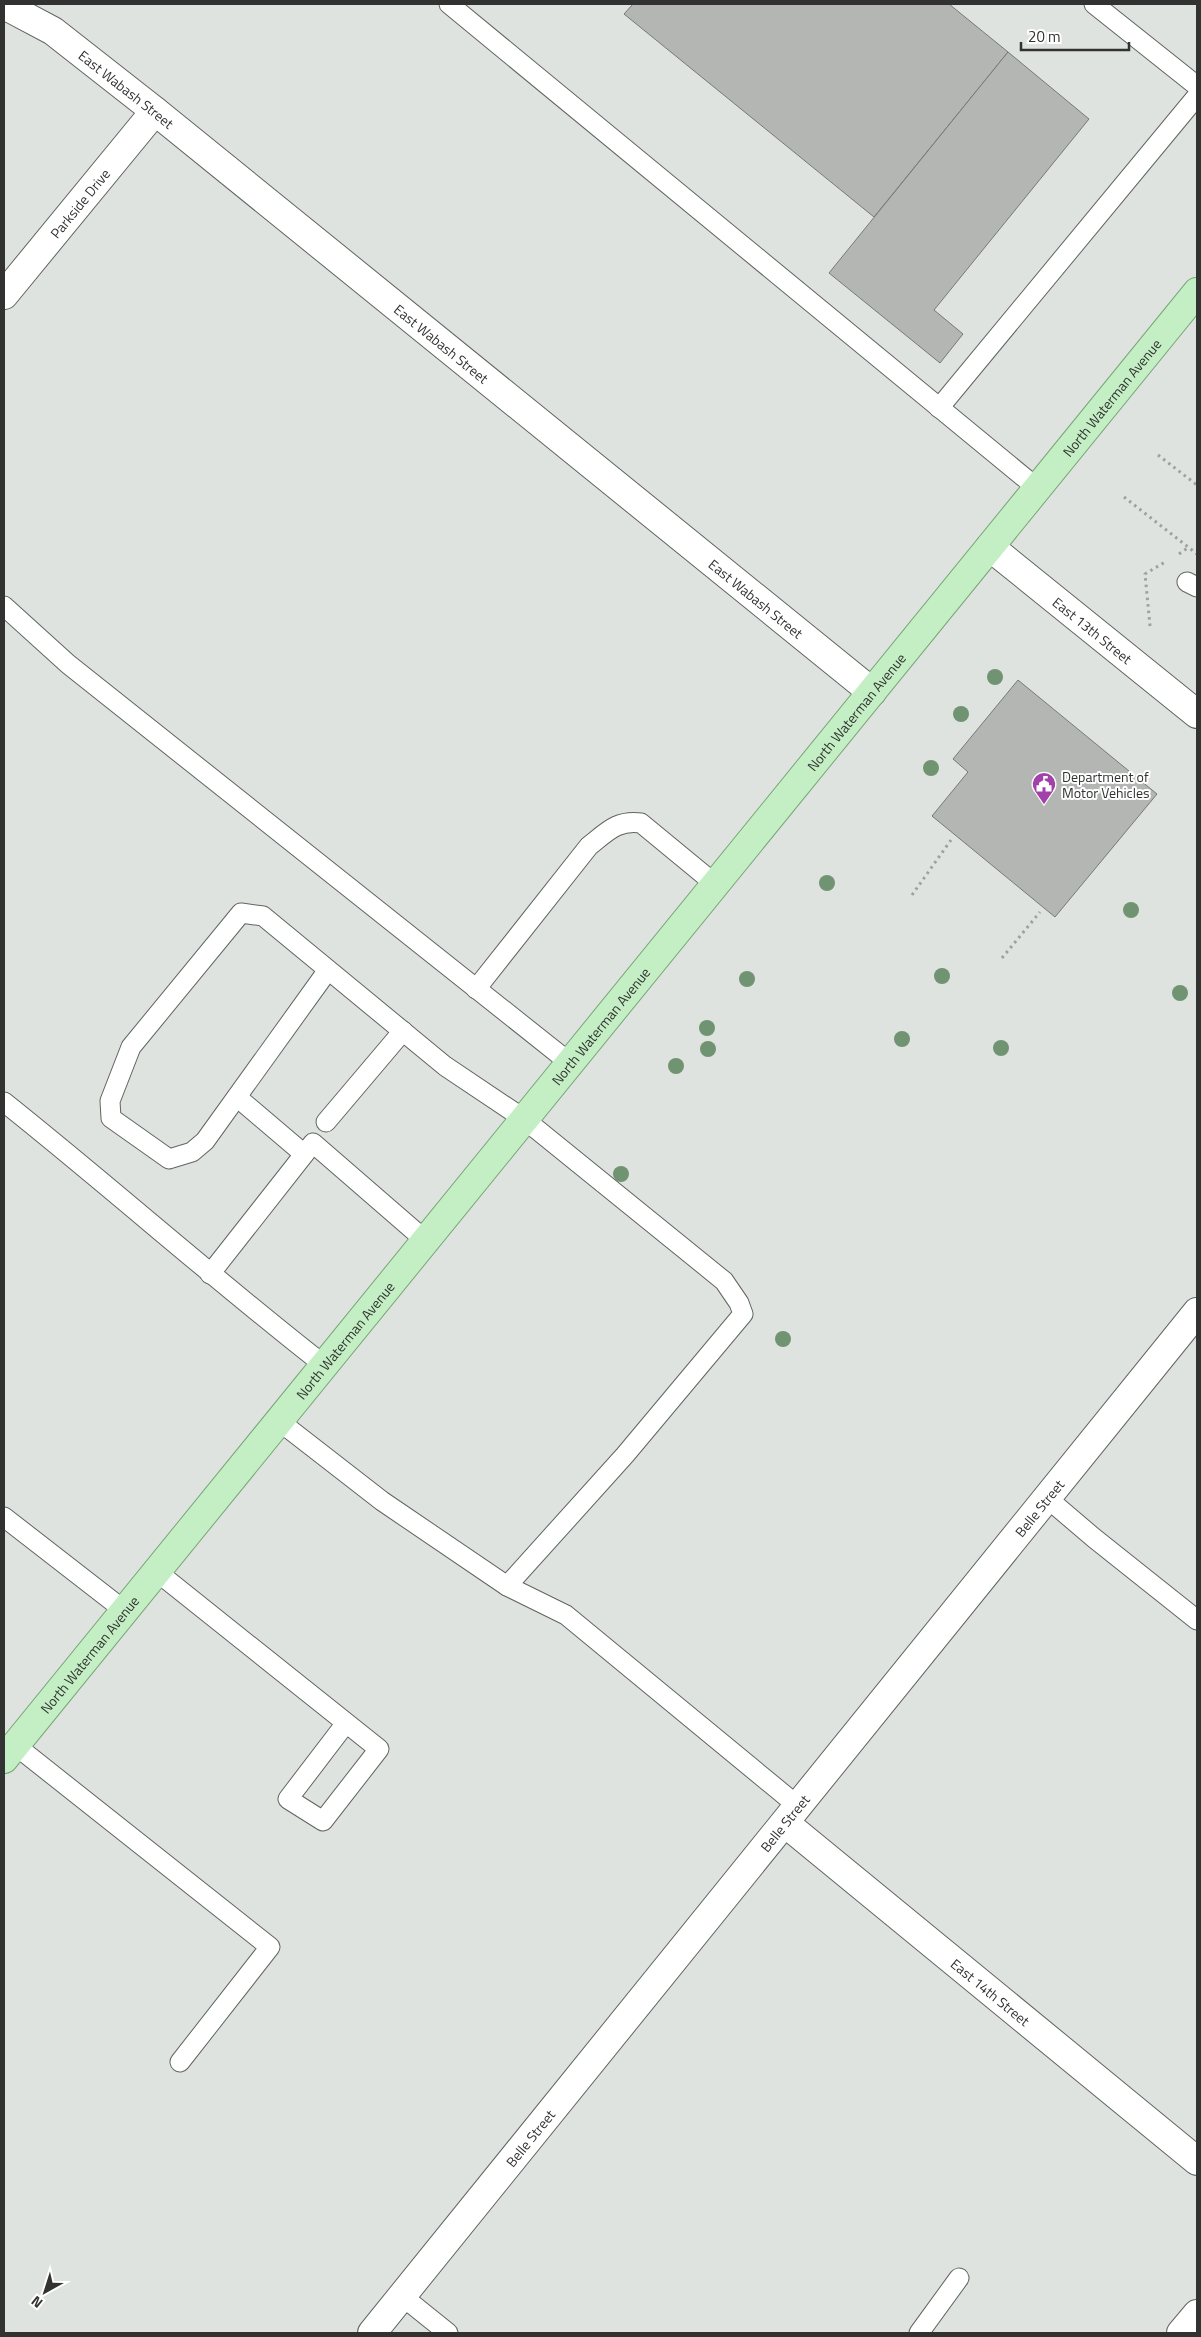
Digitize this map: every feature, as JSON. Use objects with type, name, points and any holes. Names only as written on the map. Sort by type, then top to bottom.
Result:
[{"type":"main road","name":"North Waterman Avenue","points":[[10,1752],[1197,292]]},
{"type":"street","name":"East Wabash Street","points":[[4,4],[53,31],[155,111],[872,692]]},
{"type":"street","name":"Parkside Drive","points":[[4,296],[155,111]]},
{"type":"street","name":"East 13th Street","points":[[990,547],[1197,714]]},
{"type":"street","name":"Belle Street","points":[[372,2333],[1197,1312]]},
{"type":"street","name":"East 14th Street","points":[[792,1815],[1197,2161]]},
{"type":"street","points":[[1181,2333],[1197,2314]]},
{"type":"lane","points":[[449,4],[1037,488]]},
{"type":"lane","points":[[1094,4],[1197,86]]},
{"type":"lane","points":[[939,408],[1197,96]]},
{"type":"lane","points":[[4,606],[68,664],[570,1063]]},
{"type":"lane","points":[[476,989],[589,846],[609,830],[627,821],[642,823],[715,884]]},
{"type":"lane","points":[[328,970],[205,1141],[192,1152],[169,1159],[110,1118],[110,1100],[131,1047],[241,913],[263,916],[445,1066],[524,1119],[724,1281],[739,1303],[743,1314],[625,1455],[506,1586]]},
{"type":"lane","points":[[326,1122],[403,1031]]},
{"type":"lane","points":[[236,1097],[304,1154]]},
{"type":"lane","points":[[4,1102],[81,1163],[210,1274],[324,1365]]},
{"type":"lane","points":[[210,1274],[313,1143],[426,1241]]},
{"type":"lane","points":[[279,1420],[382,1501],[506,1586],[566,1616],[792,1815]]},
{"type":"lane","points":[[1047,1498],[1197,1620]]},
{"type":"lane","points":[[4,1517],[125,1611]]},
{"type":"lane","points":[[156,1571],[379,1749],[323,1821],[288,1799],[346,1723]]},
{"type":"lane","points":[[10,1752],[270,1947],[180,2062]]},
{"type":"lane","points":[[918,2333],[960,2278]]},
{"type":"lane","points":[[402,2296],[448,2333]]},
{"type":"path","points":[[1158,455],[1197,485]]},
{"type":"path","points":[[1124,497],[1197,554]]},
{"type":"path","points":[[912,895],[951,840]]},
{"type":"path","points":[[1002,958],[1040,912]]},
{"type":"building","points":[[633,4],[949,4],[1008,52],[874,217],[624,14]]},
{"type":"building","points":[[1008,52],[1089,119],[934,310],[963,334],[940,363],[829,273]]},
{"type":"building","name":"Department of Motor Vehicles","points":[[1018,680],[1157,794],[1055,917],[932,816],[968,772],[953,759]]},
{"type":"place","name":"Department of Motor Vehicles","points":[[1044,805]]}]
